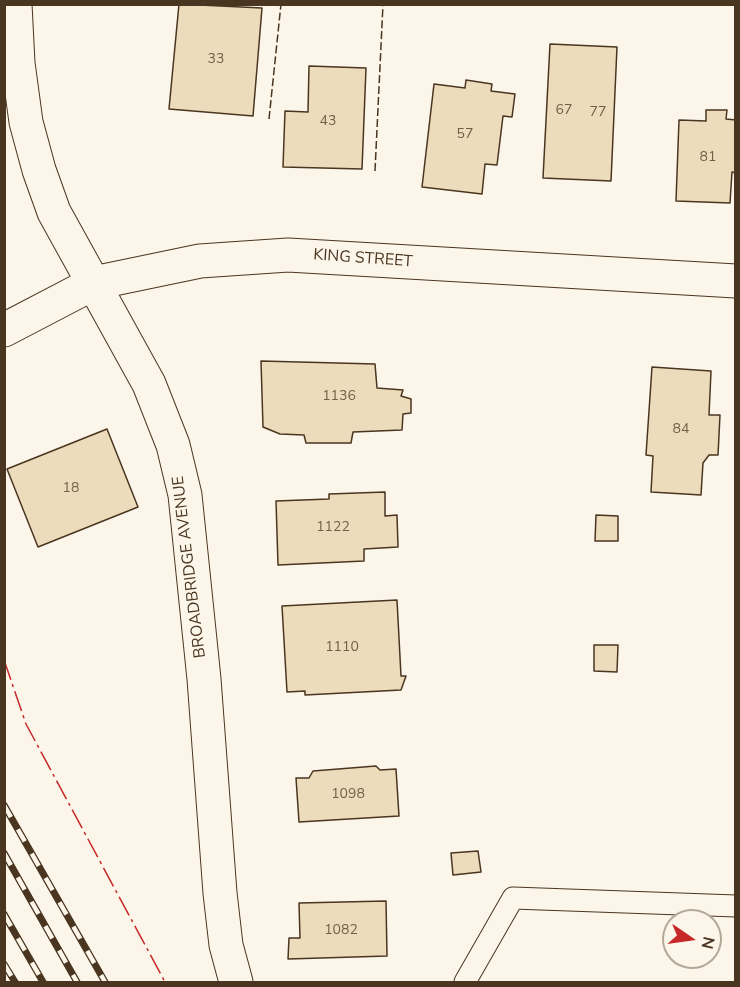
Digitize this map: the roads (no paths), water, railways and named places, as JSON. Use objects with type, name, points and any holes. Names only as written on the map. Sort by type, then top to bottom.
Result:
[{"type":"street","name":"BROADBRIDGE AVENUE","points":[[15,4],[18,63],[26,122],[39,170],[54,212],[149,384],[173,446],[185,495],[204,679],[220,893],[226,945],[236,982]]},
{"type":"street","name":"KING STREET","points":[[4,330],[94,283],[200,261],[288,255],[735,281]]},
{"type":"lane","points":[[465,982],[513,898],[735,906]]},
{"type":"railway","points":[[4,805],[105,982]]},
{"type":"railway","points":[[4,853],[77,982]]},
{"type":"railway","points":[[4,914],[43,982]]},
{"type":"railway","points":[[4,964],[15,982]]}]
